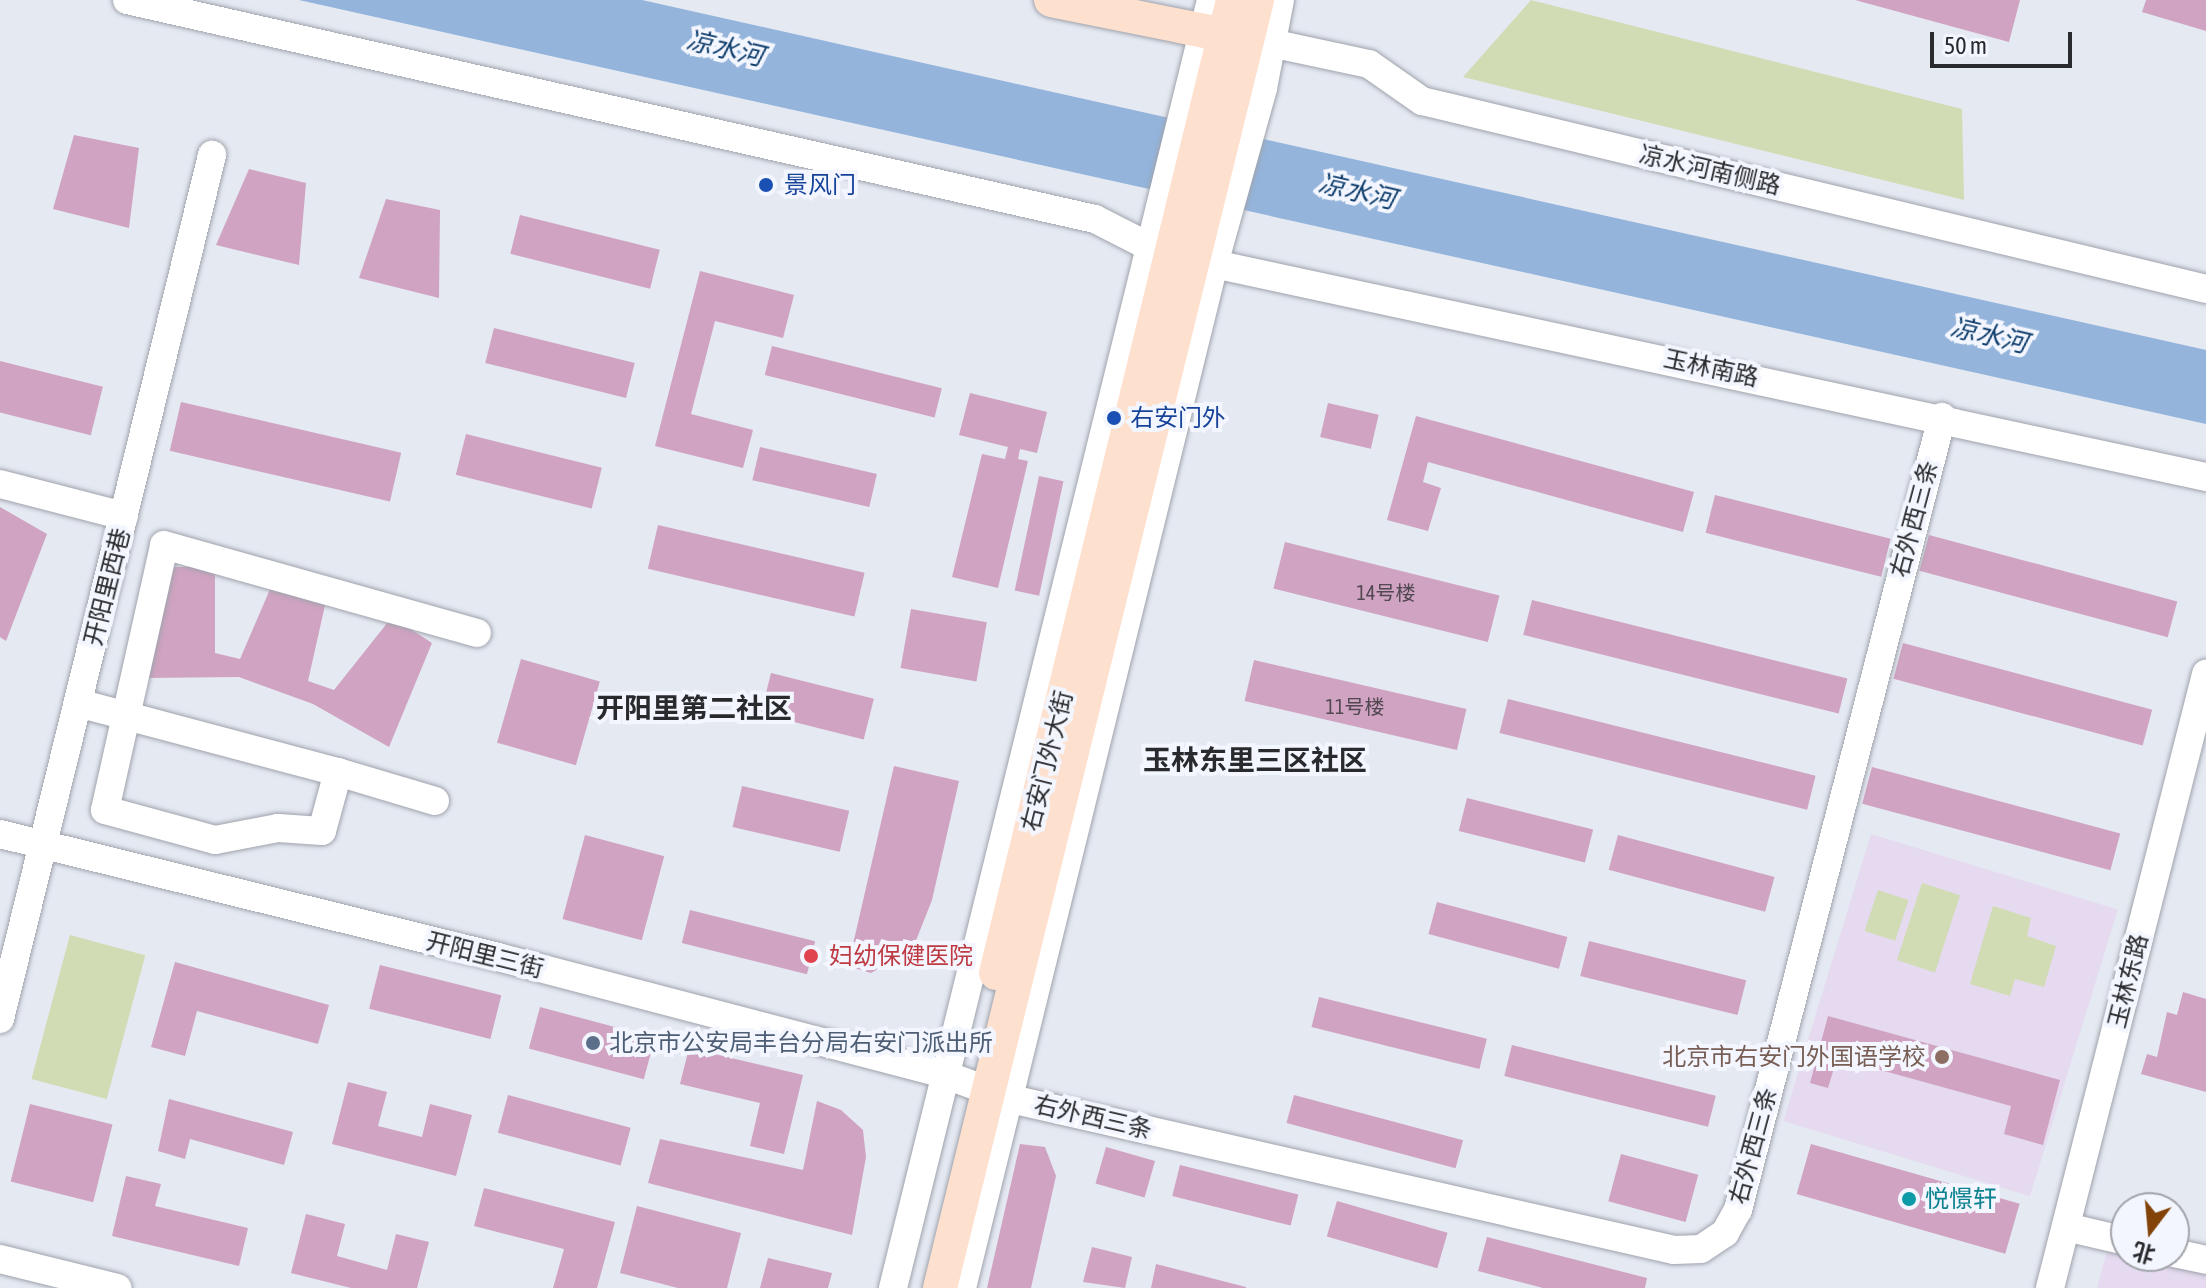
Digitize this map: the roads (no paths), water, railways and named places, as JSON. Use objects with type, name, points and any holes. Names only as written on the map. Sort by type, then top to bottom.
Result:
[{"type":"main road","points":[[1051,0],[1236,37]]},
{"type":"main road","points":[[1227,80],[1236,37],[1233,0]]},
{"type":"main road","points":[[1236,37],[1257,0]]},
{"type":"main road","name":"右安门外大街","points":[[918,1288],[978,1087],[1227,80]]},
{"type":"main road","name":"右安门外大街","points":[[940,1288],[978,1087]]},
{"type":"street","name":"玉林南路","points":[[127,0],[1095,219],[1187,243],[2206,477]]},
{"type":"street","points":[[1211,0],[1236,37]]},
{"type":"street","points":[[893,1288],[978,1087],[1236,37],[1280,0]]},
{"type":"street","name":"凉水河南侧路","points":[[1236,37],[1369,64],[1422,101],[2206,289]]},
{"type":"street","name":"开阳里西巷","points":[[0,1019],[212,155]]},
{"type":"street","name":"右外西三条","points":[[978,1087],[1674,1250],[1701,1249],[1725,1233],[1738,1210],[1942,417]]},
{"type":"street","points":[[0,484],[124,516]]},
{"type":"street","points":[[338,772],[322,831],[278,828],[215,840],[105,810],[123,714],[164,545],[477,633]]},
{"type":"street","name":"玉林东路","points":[[2050,1288],[2206,674]]},
{"type":"street","points":[[78,703],[435,801]]},
{"type":"street","name":"开阳里三街","points":[[0,834],[978,1087]]},
{"type":"street","points":[[962,1288],[978,1087]]},
{"type":"street","points":[[2066,1227],[2110,1237]]},
{"type":"street","points":[[0,1259],[117,1288]]},
{"type":"water","name":"凉水河","points":[[299,0],[642,0],[2206,350],[2206,424]]},
{"type":"place","name":"景风门","points":[[766,185]]},
{"type":"place","name":"右安门外","points":[[1114,418]]},
{"type":"place","name":"妇幼保健医院","points":[[811,956]]},
{"type":"place","name":"北京市公安局丰台分局右安门派出所","points":[[593,1043]]},
{"type":"place","name":"北京市右安门外国语学校","points":[[1942,1057]]},
{"type":"place","name":"悦憬轩","points":[[1909,1199]]},
{"type":"district","name":"开阳里第二社区","points":[[694,708]]},
{"type":"district","name":"玉林东里三区社区","points":[[1255,760]]}]
